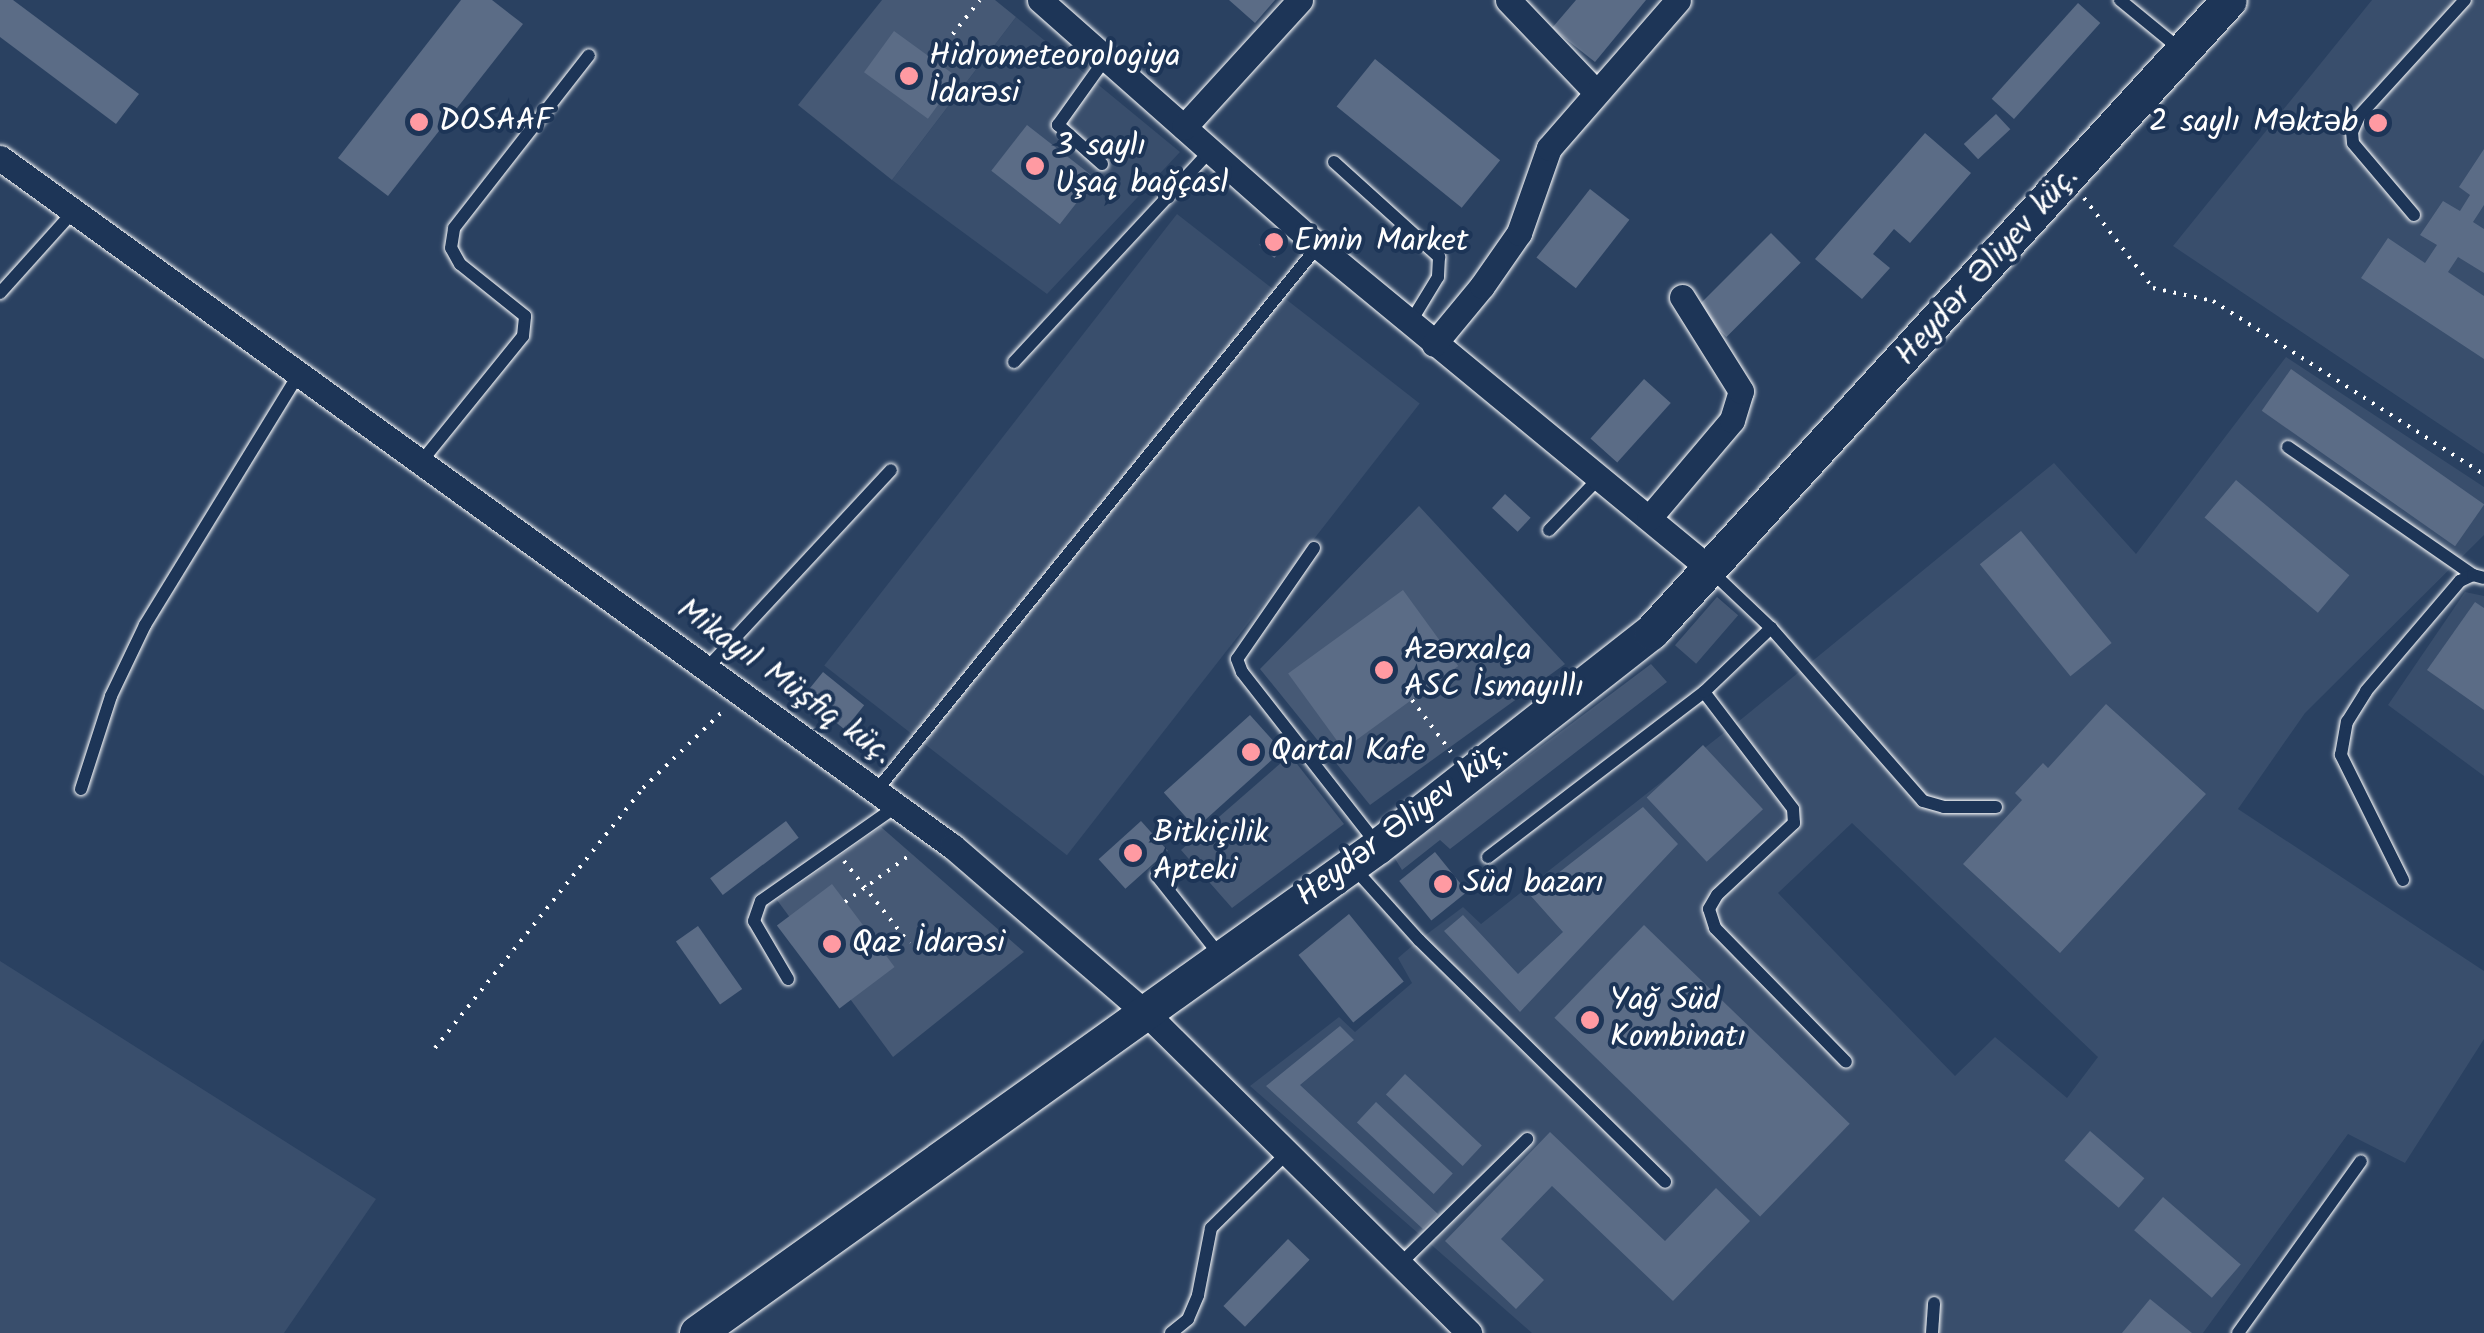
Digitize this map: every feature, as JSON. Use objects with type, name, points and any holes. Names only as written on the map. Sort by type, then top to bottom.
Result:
[{"type":"main road","name":"Heydər Əliyev küç.","points":[[697,1333],[1148,1015],[1365,856],[1650,632],[1711,570],[2230,0]]},
{"type":"street","points":[[1040,0],[1318,246],[1711,570]]},
{"type":"street","points":[[1184,127],[1300,0]]},
{"type":"street","points":[[1434,344],[1482,286],[1518,233],[1550,148],[1678,0]]},
{"type":"street","points":[[1525,6],[1596,92]]},
{"type":"street","name":"Mikayıl Müşfiq küç.","points":[[0,158],[952,846],[1148,1015],[1469,1333]]},
{"type":"street","points":[[1649,518],[1732,420],[1741,391],[1682,297]]},
{"type":"lane","points":[[2120,0],[2183,52]]},
{"type":"lane","points":[[2414,215],[2353,144],[2352,132],[2360,116],[2465,0]]},
{"type":"lane","points":[[421,462],[522,336],[525,316],[460,264],[452,248],[454,228],[589,55]]},
{"type":"lane","points":[[1102,164],[1058,124],[1106,58]]},
{"type":"lane","points":[[1014,362],[1211,150]]},
{"type":"lane","points":[[1334,162],[1439,256],[1438,277],[1410,323]]},
{"type":"lane","points":[[0,292],[73,212]]},
{"type":"lane","points":[[788,979],[754,921],[762,900],[835,850],[888,798],[1318,246]]},
{"type":"lane","points":[[80,788],[112,696],[145,624],[299,374]]},
{"type":"lane","points":[[2288,447],[2479,576]]},
{"type":"lane","points":[[707,668],[892,470]]},
{"type":"lane","points":[[1548,530],[1599,478]]},
{"type":"lane","points":[[1314,548],[1237,659],[1242,672],[1419,940],[1665,1182]]},
{"type":"lane","points":[[1711,570],[1771,628],[1923,801],[1944,808],[1996,808]]},
{"type":"lane","points":[[2403,880],[2341,755],[2346,722],[2366,690],[2460,581],[2479,576]]},
{"type":"lane","points":[[1488,857],[1704,692],[1771,628]]},
{"type":"lane","points":[[1704,692],[1793,809],[1794,823],[1717,895],[1709,909],[1715,928],[1846,1062]]},
{"type":"lane","points":[[1157,876],[1223,960]]},
{"type":"lane","points":[[1401,1263],[1527,1139]]},
{"type":"lane","points":[[1171,1333],[1188,1319],[1198,1295],[1211,1228],[1287,1153]]},
{"type":"lane","points":[[2238,1333],[2361,1161]]},
{"type":"lane","points":[[1932,1333],[1934,1302]]},
{"type":"path","points":[[932,59],[980,0]]},
{"type":"path","points":[[2070,178],[2153,288],[2214,301],[2484,474]]},
{"type":"path","points":[[434,1048],[643,788],[742,693]]},
{"type":"path","points":[[1412,700],[1469,776]]},
{"type":"path","points":[[835,850],[910,942]]},
{"type":"path","points":[[845,902],[911,854]]},
{"type":"shaded area","points":[[882,0],[995,0],[1016,17],[892,180],[798,105]]},
{"type":"shaded area","name":"2 saylı Məktəb","points":[[2372,0],[2484,0],[2484,454],[2173,246]]},
{"type":"shaded area","name":"3 saylı Uşaq bağçasl","points":[[1016,17],[1180,152],[1047,294],[892,180]]},
{"type":"shaded area","points":[[1177,214],[1420,404],[1067,855],[824,666]]},
{"type":"shaded area","points":[[2286,357],[2484,487],[2484,535],[2305,713],[2238,809],[2484,971],[2484,1039],[2405,1163],[2348,1134],[2203,1333],[1532,1333],[1250,1086],[1339,1017],[1355,1032],[1412,983],[1398,958],[1419,940],[1463,907],[1481,924],[1744,717],[2054,463],[2136,554]],"holes":[[[1852,823],[2098,1057],[2067,1098],[1995,1037],[1955,1076],[1778,893]]]},
{"type":"shaded area","points":[[1419,506],[1565,664],[1370,805],[1260,669]]},
{"type":"shaded area","points":[[2465,592],[2484,596],[2484,776],[2388,705]]},
{"type":"shaded area","points":[[1717,597],[1738,615],[1696,664],[1675,645]]},
{"type":"shaded area","points":[[1651,664],[1667,682],[1450,849],[1440,840],[1402,870],[1394,857]]},
{"type":"shaded area","points":[[1290,755],[1344,824],[1232,908],[1181,850]]},
{"type":"shaded area","points":[[881,827],[1024,952],[893,1057],[777,900]]},
{"type":"shaded area","points":[[0,961],[376,1199],[284,1333],[0,1333]]},
{"type":"building","points":[[0,0],[13,0],[139,94],[116,124],[0,37]]},
{"type":"building","points":[[461,0],[492,0],[523,24],[388,196],[338,158]]},
{"type":"building","points":[[1229,0],[1275,0],[1255,23]]},
{"type":"building","points":[[1576,0],[1646,0],[1595,62],[1552,28]]},
{"type":"building","points":[[2078,3],[2100,23],[2014,119],[1992,99]]},
{"type":"building","points":[[894,31],[958,77],[928,119],[864,72]]},
{"type":"building","points":[[1375,59],[1500,160],[1462,208],[1337,106]]},
{"type":"building","points":[[1996,114],[2010,129],[1978,159],[1964,144]]},
{"type":"building","points":[[1027,125],[1096,179],[1060,224],[991,171]]},
{"type":"building","points":[[1925,133],[1971,173],[1910,243],[1894,229],[1873,254],[1890,268],[1862,299],[1815,259]]},
{"type":"building","points":[[2484,149],[2484,205],[2473,222],[2484,229],[2484,273],[2458,257],[2448,272],[2484,296],[2484,359],[2361,278],[2388,238],[2425,263],[2437,245],[2420,235],[2443,201],[2460,211],[2470,195],[2459,187]]},
{"type":"building","points":[[1590,189],[1629,220],[1576,288],[1536,258]]},
{"type":"building","points":[[1273,229],[1288,242],[1274,258],[1259,245]]},
{"type":"building","points":[[1771,233],[1801,263],[1726,337],[1697,307]]},
{"type":"building","points":[[2291,369],[2484,504],[2455,546],[2262,411]]},
{"type":"building","points":[[1644,379],[1671,403],[1617,463],[1590,438]]},
{"type":"building","points":[[2236,480],[2349,575],[2318,613],[2205,518]]},
{"type":"building","points":[[1505,494],[1531,518],[1518,532],[1492,508]]},
{"type":"building","points":[[2021,531],[2112,643],[2070,676],[1980,564]]},
{"type":"building","points":[[1403,590],[1458,666],[1343,750],[1288,673]]},
{"type":"building","points":[[2475,602],[2484,608],[2484,710],[2427,670]]},
{"type":"building","points":[[823,672],[864,705],[845,729],[803,696]]},
{"type":"building","points":[[2106,704],[2206,794],[2060,953],[1963,864],[2022,800],[2015,793],[2043,763],[2048,768]]},
{"type":"building","points":[[1250,715],[1282,751],[1196,828],[1164,793]]},
{"type":"building","points":[[1703,745],[1763,809],[1707,862],[1647,798]]},
{"type":"building","points":[[1643,807],[1678,844],[1520,1012],[1444,931],[1463,915],[1518,974],[1563,932],[1530,895]]},
{"type":"building","points":[[786,821],[799,838],[723,895],[710,878]]},
{"type":"building","points":[[1141,821],[1168,851],[1125,889],[1099,859]]},
{"type":"building","points":[[1435,852],[1467,892],[1431,921],[1399,881]]},
{"type":"building","points":[[832,884],[895,967],[839,1009],[777,926]]},
{"type":"building","points":[[1349,914],[1404,982],[1353,1023],[1298,955]]},
{"type":"building","points":[[1644,925],[1850,1124],[1760,1216],[1554,1018]]},
{"type":"building","points":[[698,926],[742,989],[720,1005],[676,941]]},
{"type":"building","points":[[1340,1026],[1354,1040],[1300,1085],[1438,1214],[1423,1229],[1266,1086]]},
{"type":"building","points":[[1405,1074],[1482,1146],[1463,1166],[1386,1094]]},
{"type":"building","points":[[1376,1102],[1453,1174],[1434,1194],[1357,1122]]},
{"type":"building","points":[[2090,1131],[2144,1178],[2119,1208],[2064,1160]]},
{"type":"building","points":[[1550,1132],[1665,1241],[1716,1188],[1750,1221],[1673,1301],[1552,1186],[1501,1239],[1544,1280],[1516,1309],[1445,1241]]},
{"type":"building","points":[[2163,1197],[2241,1265],[2212,1298],[2134,1230]]},
{"type":"building","points":[[1288,1239],[1310,1260],[1245,1327],[1223,1306]]},
{"type":"building","points":[[2150,1299],[2192,1333],[2122,1333]]},
{"type":"place","name":"Hidrometeorologiya İdarəsi","points":[[909,76]]},
{"type":"place","name":"DOSAAF","points":[[419,122]]},
{"type":"place","name":"2 saylı Məktəb","points":[[2378,123]]},
{"type":"place","name":"3 saylı Uşaq bağçasl","points":[[1035,166]]},
{"type":"place","name":"Emin Market","points":[[1274,242]]},
{"type":"place","name":"Azərxalça ASC İsmayıllı","points":[[1384,670]]},
{"type":"place","name":"Qartal Kafe","points":[[1251,752]]},
{"type":"place","name":"Bitkiçilik Apteki","points":[[1133,853]]},
{"type":"place","name":"Süd bazarı","points":[[1443,884]]},
{"type":"place","name":"Qaz İdarəsi","points":[[832,944]]},
{"type":"place","name":"Yağ Süd Kombinatı","points":[[1590,1020]]}]
